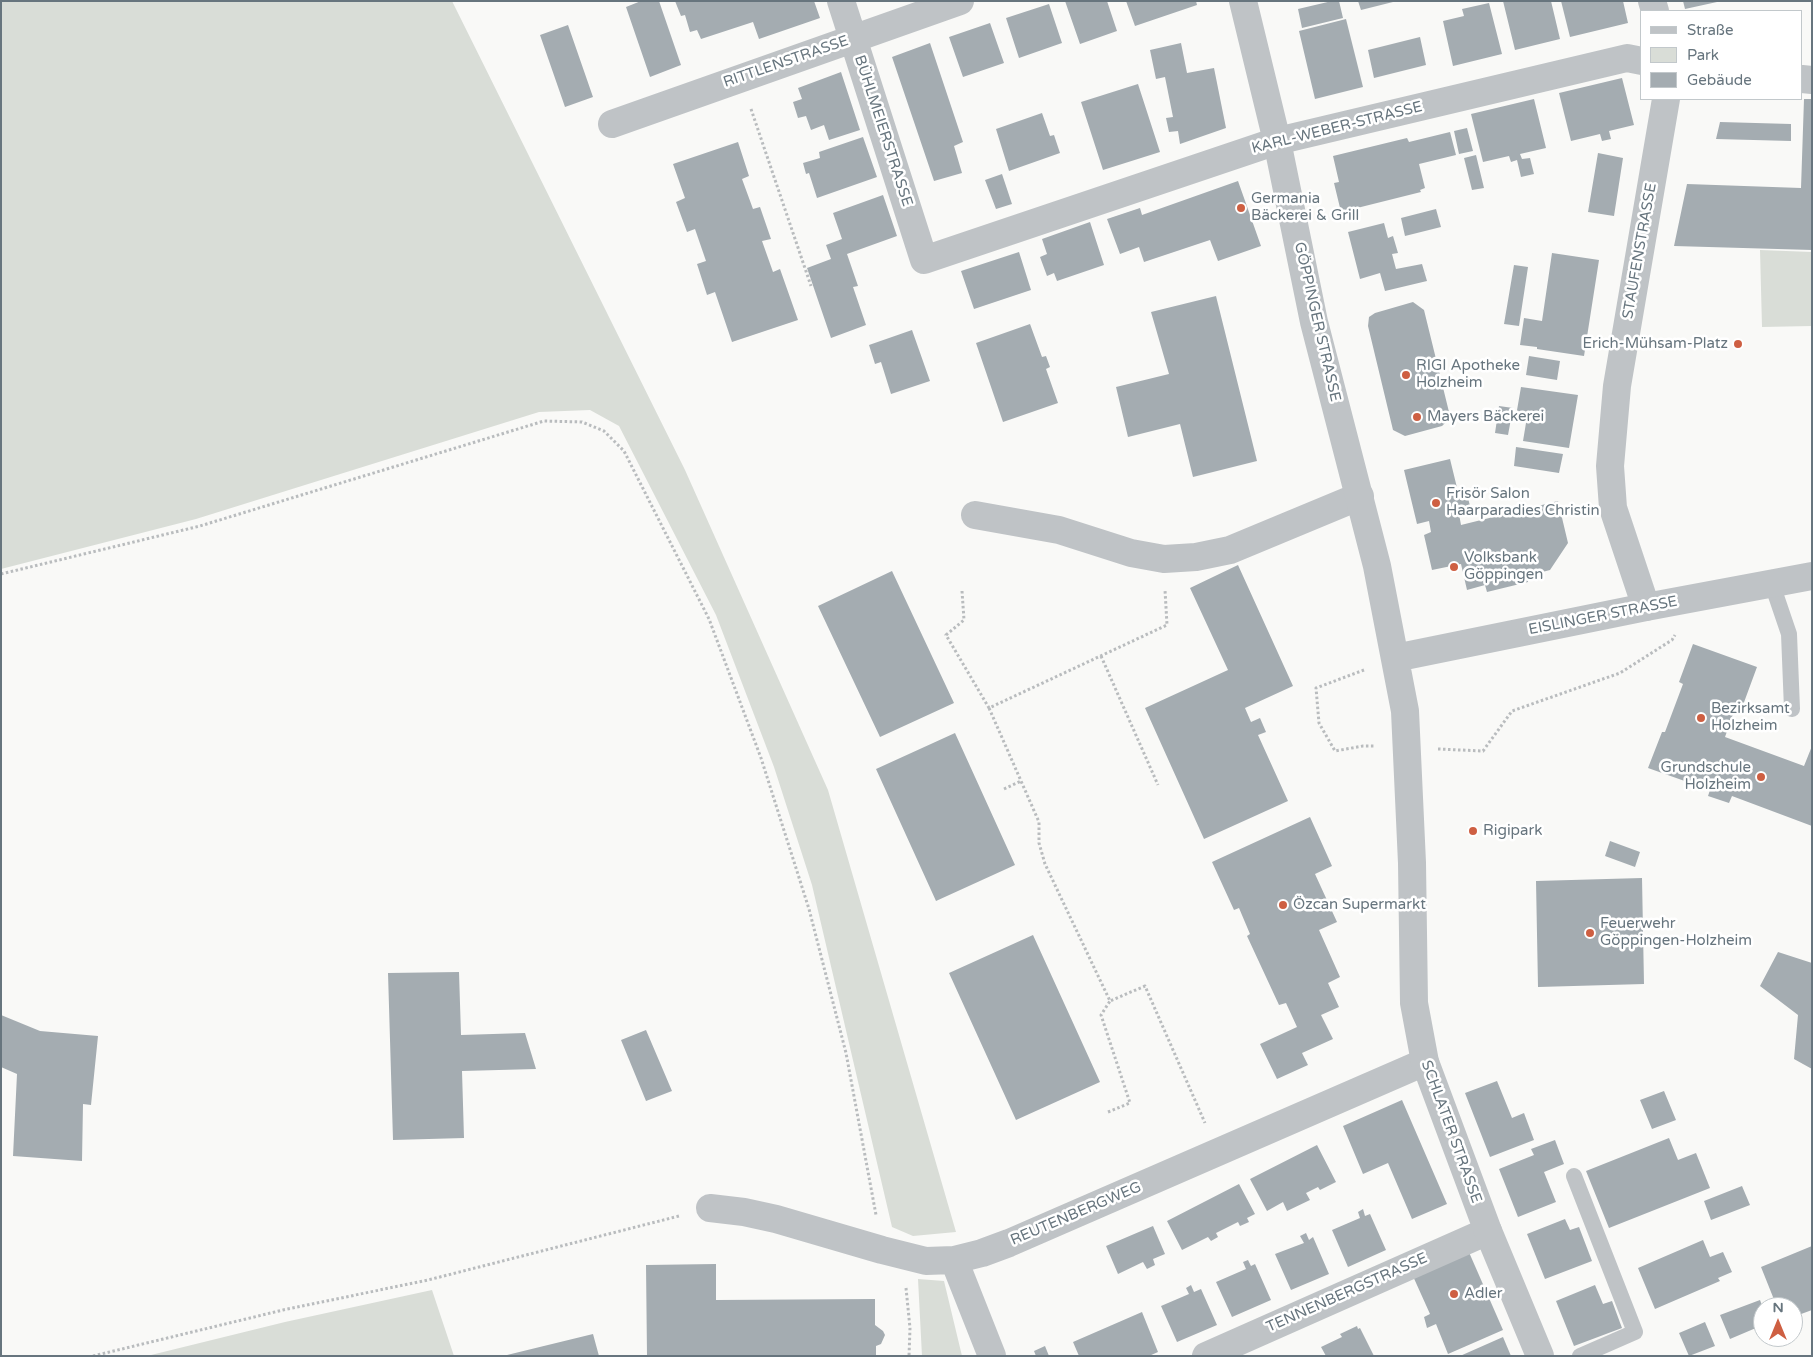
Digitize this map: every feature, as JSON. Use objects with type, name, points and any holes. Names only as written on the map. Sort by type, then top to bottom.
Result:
[{"type":"street","name":"BÜHLMEIERSTRASSE","points":[[841,1],[924,260]]},
{"type":"street","name":"RITTLENSTRASSE","points":[[612,124],[960,1]]},
{"type":"street","name":"GÖPPINGER STRASSE","points":[[1243,1],[1277,141],[1314,322],[1377,566],[1395,658]]},
{"type":"street","name":"KARL-WEBER-STRASSE","points":[[924,260],[1277,141],[1627,58],[1640,61]]},
{"type":"street","name":"STAUFENSTRASSE","points":[[1646,607],[1613,508],[1610,466],[1616,386],[1666,100]]},
{"type":"street","points":[[975,515],[1059,530],[1131,553],[1164,559],[1196,557],[1230,550],[1360,496]]},
{"type":"street","name":"EISLINGER STRASSE","points":[[1395,658],[1646,607],[1812,576]]},
{"type":"street","name":"SCHLATER STRASSE","points":[[1395,658],[1405,711],[1408,748],[1414,1003],[1425,1062],[1488,1231],[1540,1356]]},
{"type":"street","name":"REUTENBERGWEG","points":[[710,1208],[744,1212],[776,1219],[926,1261],[954,1260],[1009,1243],[1425,1062]]},
{"type":"street","name":"TENNENBERGSTRASSE","points":[[1206,1356],[1488,1231]]},
{"type":"street","points":[[954,1260],[992,1356]]},
{"type":"lane","points":[[1772,584],[1789,634],[1792,709]]},
{"type":"lane","points":[[1574,1176],[1635,1332],[1580,1356]]},
{"type":"path","points":[[741,78],[811,286]]},
{"type":"path","points":[[1,574],[200,526],[544,421],[582,422],[604,431],[624,451],[709,619],[761,758],[809,909],[846,1053],[910,1328],[909,1356]]},
{"type":"path","points":[[989,708],[1167,626],[1164,559]]},
{"type":"path","points":[[962,590],[964,620],[946,635],[989,708],[1039,822],[1039,844],[1046,864],[1110,1001]]},
{"type":"path","points":[[1395,658],[1316,688],[1319,723],[1335,751],[1363,746],[1483,751],[1512,711],[1620,673],[1672,640],[1698,598]]},
{"type":"path","points":[[1101,656],[1158,785]]},
{"type":"path","points":[[1004,789],[1021,781]]},
{"type":"path","points":[[1108,1112],[1130,1103],[1101,1015],[1110,1001],[1145,986],[1219,1153]]},
{"type":"path","points":[[93,1356],[283,1310],[428,1280],[710,1208]]},
{"type":"green space","points":[[1,1],[452,1],[685,470],[828,790],[956,1232],[913,1236],[892,1227],[812,885],[774,767],[716,615],[619,426],[590,410],[539,412],[196,519],[1,569]]},
{"type":"green space","points":[[1760,250],[1812,252],[1812,326],[1762,327]]},
{"type":"green space","points":[[918,1279],[944,1281],[962,1356],[922,1356]]},
{"type":"green space","points":[[432,1290],[454,1356],[147,1356],[285,1322]]},
{"type":"building","points":[[641,1],[659,1],[681,65],[650,77],[626,7]]},
{"type":"building","points":[[675,1],[814,1],[820,18],[759,39],[753,22],[701,39],[697,30],[690,32],[685,15],[681,16]]},
{"type":"building","points":[[1065,1],[1107,1],[1117,31],[1080,44]]},
{"type":"building","points":[[1126,1],[1196,1],[1197,5],[1135,26]]},
{"type":"building","points":[[1339,1],[1343,18],[1302,28],[1298,9]]},
{"type":"building","points":[[1358,1],[1393,1],[1393,2],[1361,10]]},
{"type":"building","points":[[1503,1],[1551,1],[1560,39],[1515,50]]},
{"type":"building","points":[[1561,1],[1623,1],[1628,23],[1570,37]]},
{"type":"building","points":[[1683,1],[1717,1],[1717,2],[1685,9]]},
{"type":"building","points":[[1489,3],[1502,54],[1453,66],[1443,21],[1464,16],[1462,9]]},
{"type":"building","points":[[1049,4],[1062,43],[1019,58],[1006,18]]},
{"type":"building","points":[[1346,19],[1363,87],[1315,99],[1299,31]]},
{"type":"building","points":[[990,23],[1004,63],[963,77],[949,37]]},
{"type":"building","points":[[568,25],[593,97],[565,107],[540,35]]},
{"type":"building","points":[[1420,37],[1426,65],[1374,78],[1368,50]]},
{"type":"building","points":[[930,43],[963,142],[954,146],[962,173],[934,181],[892,57]]},
{"type":"building","points":[[1181,43],[1187,73],[1214,68],[1226,128],[1180,144],[1178,131],[1169,132],[1166,118],[1173,117],[1165,77],[1156,79],[1150,50]]},
{"type":"building","points":[[841,72],[860,130],[829,140],[824,125],[811,130],[806,116],[798,118],[793,102],[802,99],[798,88]]},
{"type":"building","points":[[1622,78],[1634,125],[1609,131],[1611,139],[1602,141],[1600,134],[1571,141],[1559,93]]},
{"type":"building","points":[[1138,84],[1160,152],[1103,170],[1081,102]]},
{"type":"building","points":[[1534,99],[1546,148],[1520,154],[1522,159],[1530,158],[1534,174],[1521,177],[1517,160],[1511,162],[1509,156],[1483,162],[1471,114]]},
{"type":"building","points":[[1804,99],[1812,99],[1812,250],[1674,246],[1687,184],[1801,188]]},
{"type":"building","points":[[1042,113],[1050,136],[1054,135],[1060,153],[1009,171],[996,129]]},
{"type":"building","points":[[1720,122],[1791,124],[1791,141],[1716,139]]},
{"type":"building","points":[[1467,128],[1473,151],[1459,154],[1454,131]]},
{"type":"building","points":[[1450,132],[1456,155],[1419,164],[1425,188],[1420,190],[1421,192],[1341,212],[1334,183],[1339,182],[1333,156],[1407,138],[1409,142]]},
{"type":"building","points":[[863,137],[877,177],[817,198],[809,173],[806,174],[803,163],[820,158],[819,152]]},
{"type":"building","points":[[738,142],[749,176],[742,179],[753,209],[760,207],[771,239],[762,241],[773,272],[780,269],[798,320],[732,342],[715,292],[707,295],[697,264],[706,261],[695,229],[687,232],[676,202],[685,198],[673,164]]},
{"type":"building","points":[[1598,153],[1623,158],[1614,216],[1588,212]]},
{"type":"building","points":[[1476,155],[1484,188],[1472,190],[1464,158]]},
{"type":"building","points":[[1002,174],[1012,204],[996,209],[985,180]]},
{"type":"building","points":[[1238,181],[1261,246],[1218,261],[1210,240],[1144,262],[1139,247],[1120,254],[1107,219],[1140,208],[1142,215]]},
{"type":"building","points":[[883,195],[897,236],[847,254],[858,286],[853,287],[866,325],[831,338],[807,268],[831,259],[826,245],[842,239],[833,213]]},
{"type":"building","points":[[1436,209],[1441,227],[1405,236],[1401,218]]},
{"type":"building","points":[[1090,222],[1104,265],[1057,281],[1054,273],[1047,276],[1040,257],[1047,254],[1042,239]]},
{"type":"building","points":[[1384,223],[1388,238],[1393,236],[1398,253],[1392,254],[1396,269],[1422,264],[1427,281],[1385,291],[1380,273],[1360,279],[1348,232]]},
{"type":"building","points":[[1019,252],[1031,290],[974,309],[961,271]]},
{"type":"building","points":[[1552,253],[1599,260],[1584,356],[1520,345],[1524,318],[1542,321]]},
{"type":"building","points":[[1514,265],[1528,267],[1519,326],[1504,324]]},
{"type":"building","points":[[1216,296],[1257,461],[1193,477],[1180,424],[1128,437],[1116,387],[1169,374],[1151,312]]},
{"type":"building","points":[[1413,302],[1424,310],[1449,412],[1447,421],[1442,426],[1405,436],[1393,430],[1368,326],[1369,317],[1375,313]]},
{"type":"building","points":[[1030,324],[1042,357],[1046,356],[1050,367],[1046,369],[1058,403],[1003,422],[976,343]]},
{"type":"building","points":[[912,330],[930,381],[891,394],[881,362],[875,364],[869,345]]},
{"type":"building","points":[[1529,356],[1560,361],[1557,380],[1526,375]]},
{"type":"building","points":[[1521,387],[1578,395],[1569,448],[1523,441],[1527,417],[1516,416]]},
{"type":"building","points":[[1499,406],[1513,408],[1508,435],[1495,433]]},
{"type":"building","points":[[1516,447],[1563,454],[1559,473],[1514,466]]},
{"type":"building","points":[[1450,459],[1460,500],[1468,498],[1471,510],[1459,514],[1461,525],[1558,501],[1568,543],[1550,570],[1527,576],[1528,582],[1487,592],[1485,585],[1467,590],[1461,564],[1432,570],[1424,535],[1431,532],[1429,521],[1417,524],[1404,470]]},
{"type":"building","points":[[1238,565],[1293,686],[1245,708],[1251,722],[1260,718],[1266,732],[1258,735],[1288,801],[1204,839],[1145,708],[1228,670],[1190,588]]},
{"type":"building","points":[[892,571],[954,703],[880,737],[818,606]]},
{"type":"building","points":[[1693,644],[1757,667],[1743,705],[1737,703],[1725,737],[1804,766],[1812,746],[1812,826],[1732,796],[1729,803],[1708,796],[1710,790],[1648,768],[1662,732],[1665,732],[1683,684],[1679,682]]},
{"type":"building","points":[[955,733],[1015,865],[936,901],[876,769]]},
{"type":"building","points":[[1310,817],[1332,866],[1315,874],[1337,922],[1319,930],[1340,977],[1328,983],[1339,1007],[1321,1015],[1333,1039],[1302,1053],[1308,1065],[1277,1079],[1260,1044],[1297,1027],[1286,1003],[1279,1005],[1247,936],[1250,934],[1239,908],[1234,910],[1212,862]]},
{"type":"building","points":[[1610,841],[1640,852],[1635,867],[1605,856]]},
{"type":"building","name":"Feuerwehr Göppingen-Holzheim","points":[[1642,878],[1644,984],[1538,987],[1536,881]]},
{"type":"building","points":[[1033,935],[1100,1082],[1016,1120],[949,973]]},
{"type":"building","points":[[1778,952],[1812,963],[1812,1069],[1794,1059],[1798,1015],[1760,986]]},
{"type":"building","points":[[459,972],[461,1035],[525,1033],[536,1069],[462,1071],[464,1138],[393,1140],[388,973]]},
{"type":"building","points":[[1,1015],[40,1031],[98,1036],[91,1105],[83,1104],[82,1161],[13,1156],[17,1074],[1,1067]]},
{"type":"building","points":[[646,1030],[672,1091],[646,1101],[621,1040]]},
{"type":"building","points":[[1497,1081],[1512,1118],[1524,1113],[1534,1140],[1490,1157],[1465,1093]]},
{"type":"building","points":[[1664,1091],[1676,1120],[1652,1129],[1640,1100]]},
{"type":"building","points":[[1402,1100],[1447,1204],[1412,1219],[1388,1163],[1363,1174],[1343,1126]]},
{"type":"building","points":[[1669,1138],[1678,1160],[1696,1153],[1710,1188],[1609,1228],[1586,1171]]},
{"type":"building","points":[[1555,1140],[1564,1164],[1544,1172],[1556,1202],[1518,1217],[1499,1169],[1534,1155],[1531,1149]]},
{"type":"building","points":[[1317,1145],[1336,1182],[1320,1190],[1318,1187],[1306,1193],[1310,1200],[1287,1211],[1283,1202],[1267,1211],[1250,1179]]},
{"type":"building","points":[[1239,1184],[1255,1214],[1247,1218],[1249,1222],[1240,1226],[1238,1222],[1216,1233],[1218,1237],[1211,1241],[1208,1237],[1182,1250],[1167,1221]]},
{"type":"building","points":[[1742,1186],[1750,1205],[1711,1220],[1704,1201]]},
{"type":"building","points":[[1363,1209],[1365,1216],[1370,1214],[1386,1250],[1348,1267],[1332,1230],[1360,1218],[1358,1212]]},
{"type":"building","points":[[1565,1219],[1570,1230],[1579,1227],[1592,1261],[1545,1279],[1527,1234]]},
{"type":"building","points":[[1153,1226],[1165,1254],[1153,1259],[1155,1265],[1147,1269],[1143,1262],[1118,1274],[1106,1246]]},
{"type":"building","points":[[1306,1233],[1309,1240],[1313,1237],[1329,1274],[1291,1290],[1275,1254],[1304,1243],[1300,1236]]},
{"type":"building","points":[[1703,1240],[1710,1257],[1723,1252],[1732,1272],[1718,1278],[1720,1281],[1655,1309],[1638,1268]]},
{"type":"building","points":[[1812,1246],[1812,1310],[1803,1313],[1803,1297],[1773,1297],[1761,1267]]},
{"type":"building","name":"Adler","points":[[1468,1250],[1503,1330],[1448,1354],[1436,1324],[1427,1328],[1424,1317],[1430,1314],[1412,1274]]},
{"type":"building","points":[[1248,1260],[1251,1266],[1255,1264],[1271,1300],[1232,1317],[1216,1282],[1246,1269],[1243,1262]]},
{"type":"building","points":[[716,1264],[716,1300],[875,1299],[875,1325],[885,1335],[881,1344],[876,1346],[876,1356],[647,1356],[646,1265]]},
{"type":"building","points":[[1191,1285],[1194,1292],[1201,1289],[1217,1325],[1177,1342],[1161,1306],[1189,1294],[1186,1288]]},
{"type":"building","points":[[1595,1285],[1603,1304],[1612,1301],[1622,1328],[1574,1346],[1556,1301]]},
{"type":"building","points":[[1753,1303],[1753,1329],[1730,1339],[1720,1315]]},
{"type":"building","points":[[1142,1312],[1158,1352],[1149,1356],[1079,1356],[1073,1342]]},
{"type":"building","points":[[1705,1322],[1715,1346],[1689,1356],[1679,1333]]},
{"type":"building","points":[[1357,1326],[1358,1329],[1360,1328],[1374,1356],[1326,1356],[1321,1347],[1342,1337],[1340,1334]]},
{"type":"building","points":[[593,1334],[599,1356],[507,1356],[507,1355]]},
{"type":"building","points":[[1503,1337],[1511,1356],[1460,1356]]},
{"type":"building","points":[[1045,1346],[1049,1356],[1036,1356],[1034,1351]]},
{"type":"place","name":"Germania Bäckerei & Grill","points":[[1241,208]]},
{"type":"place","name":"Erich-Mühsam-Platz","points":[[1738,344]]},
{"type":"place","name":"RIGI Apotheke Holzheim","points":[[1406,375]]},
{"type":"place","name":"Mayers Bäckerei","points":[[1417,417]]},
{"type":"place","name":"Frisör Salon Haarparadies Christin","points":[[1436,503]]},
{"type":"place","name":"Volksbank Göppingen","points":[[1454,567]]},
{"type":"place","name":"Bezirksamt Holzheim","points":[[1701,718]]},
{"type":"place","name":"Grundschule Holzheim","points":[[1761,777]]},
{"type":"place","name":"Rigipark","points":[[1473,831]]},
{"type":"place","name":"Özcan Supermarkt","points":[[1283,905]]},
{"type":"place","name":"Feuerwehr Göppingen-Holzheim","points":[[1590,933]]},
{"type":"place","name":"Adler","points":[[1454,1294]]}]
